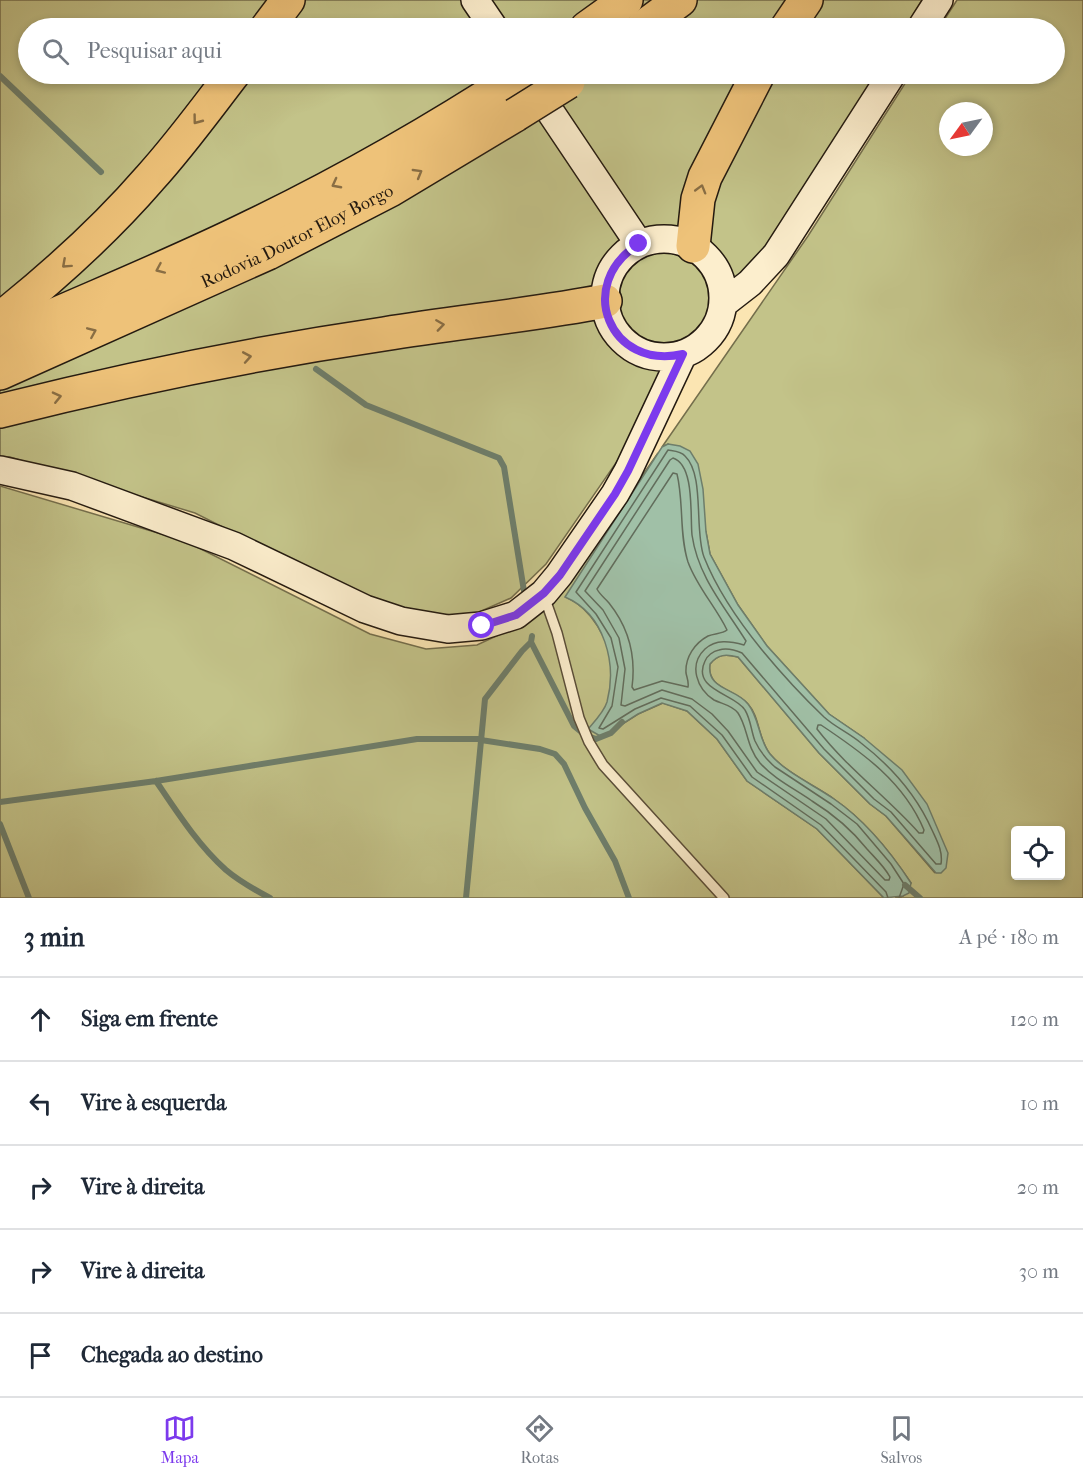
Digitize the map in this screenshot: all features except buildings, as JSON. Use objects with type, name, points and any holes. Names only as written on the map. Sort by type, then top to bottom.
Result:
[{"type":"highway","points":[[274,18],[288,0]]},
{"type":"highway","points":[[600,18],[626,0]]},
{"type":"highway","points":[[656,18],[680,0]]},
{"type":"highway","points":[[794,18],[806,0]]},
{"type":"highway","points":[[0,320],[47,282],[116,216],[185,136],[224,84]]},
{"type":"highway","name":"Rodovia Doutor Eloy Borgo","points":[[0,339],[252,227],[514,88],[538,84]]},
{"type":"highway","points":[[693,246],[698,199],[705,177],[753,84]]},
{"type":"highway","name":"Rodovia Doutor Eloy Borgo","points":[[0,373],[190,290],[390,190],[514,88]]},
{"type":"highway","points":[[0,411],[134,379],[230,360],[383,334],[605,301]]},
{"type":"street","points":[[475,0],[487,18]]},
{"type":"street","points":[[927,18],[939,0]]},
{"type":"street","points":[[723,304],[750,283],[776,255],[886,84]]},
{"type":"street","points":[[514,88],[639,244]]},
{"type":"street","points":[[666,239],[693,246],[704,254],[721,283],[723,304],[720,317],[710,334],[695,348],[670,357],[656,357],[631,347],[613,327],[605,301],[610,274],[622,257],[639,244],[666,239]]},
{"type":"street","points":[[0,470],[72,486],[234,546],[365,609],[401,621],[448,629],[482,626],[516,615],[544,593],[560,575],[628,471],[683,354]]},
{"type":"lane","points":[[544,593],[579,718],[589,742],[603,765],[724,898]]},
{"type":"green space","points":[[0,0],[922,0],[911,18],[18,18],[18,84],[870,84],[784,220],[546,564],[511,598],[470,616],[426,620],[381,607],[195,513],[10,457],[0,457]]},
{"type":"green space","points":[[957,0],[1083,0],[1083,898],[895,898],[903,896],[911,883],[886,848],[846,808],[777,761],[763,742],[752,709],[742,699],[712,679],[710,664],[716,658],[730,655],[738,657],[819,753],[870,804],[886,816],[935,873],[864,738],[829,714],[767,646],[738,605],[710,554],[706,532],[668,444],[662,447],[808,236],[905,84],[1065,84],[1065,18],[945,18]]},
{"type":"green space","points":[[658,453],[566,597],[583,609],[598,626],[610,657],[611,684],[602,737],[638,714],[663,703],[687,711],[717,739],[747,781],[817,829],[884,898],[0,898],[0,486],[185,541],[370,634],[426,649],[477,645],[529,621],[568,582]]},
{"type":"water","points":[[668,444],[690,451],[698,464],[710,554],[738,605],[767,646],[829,714],[864,738],[902,770],[927,804],[948,853],[946,868],[941,873],[936,873],[886,816],[870,804],[819,753],[738,657],[730,655],[716,658],[710,664],[713,679],[748,704],[755,716],[766,748],[777,761],[846,808],[877,837],[911,883],[909,893],[884,898],[817,829],[747,781],[717,739],[687,711],[662,703],[638,714],[602,737],[588,729],[606,706],[610,687],[609,657],[599,628],[590,615],[565,597],[662,447]]},
{"type":"waterway","points":[[0,76],[101,172]]},
{"type":"waterway","points":[[316,369],[366,405],[499,458],[504,467],[524,591]]},
{"type":"waterway","points":[[532,636],[531,642],[574,726],[585,735],[596,739],[611,733],[622,722]]},
{"type":"waterway","points":[[466,898],[485,699],[531,642]]},
{"type":"waterway","points":[[0,802],[156,781],[417,739],[482,739]]},
{"type":"waterway","points":[[481,740],[540,749],[555,754],[564,764],[585,808],[615,861],[629,898]]},
{"type":"waterway","points":[[156,781],[206,850],[236,878],[270,898]]},
{"type":"waterway","points":[[0,824],[29,898]]},
{"type":"waterway","points":[[905,885],[920,898]]},
{"type":"route","points":[[482,626],[516,615],[544,593],[560,575],[628,471],[683,354],[656,357],[631,347],[621,338],[607,315],[606,287],[610,274],[617,262],[639,244]]}]
